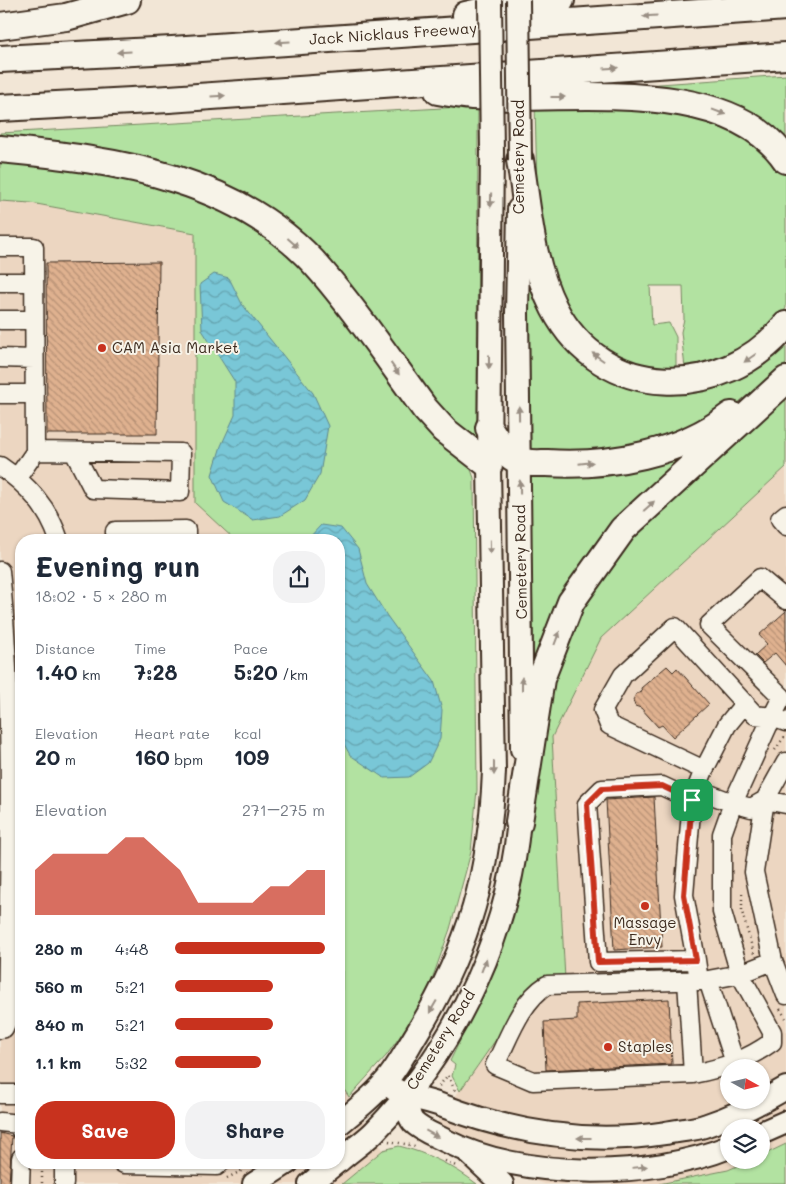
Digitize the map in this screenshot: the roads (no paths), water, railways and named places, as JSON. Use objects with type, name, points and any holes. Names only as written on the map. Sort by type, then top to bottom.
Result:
[{"type":"highway","points":[[0,26],[66,17],[127,0]]},
{"type":"highway","points":[[384,35],[506,6],[561,0]]},
{"type":"highway","name":"Jack Nicklaus Freeway","points":[[0,59],[786,7]]},
{"type":"highway","points":[[0,108],[388,84],[786,56]]},
{"type":"highway","points":[[388,84],[472,96],[588,97],[677,101],[717,111],[752,128],[770,142],[786,160]]},
{"type":"highway","points":[[0,149],[79,158],[139,168],[190,183],[227,198],[255,213],[293,242],[323,272],[425,410],[444,430],[489,465]]},
{"type":"highway","points":[[520,160],[534,254],[544,286],[567,330],[584,348],[604,362],[630,374],[657,381],[701,379],[744,362],[772,340],[786,325]]},
{"type":"highway","points":[[489,428],[504,449],[520,461],[567,464],[635,457],[684,442],[717,426],[786,370]]},
{"type":"highway","points":[[519,822],[542,680],[571,602],[622,529],[786,380]]},
{"type":"main road","name":"Cemetery Road","points":[[345,1119],[384,1083],[446,983],[468,929],[485,871],[493,807],[494,771],[489,465],[492,151],[490,0]]},
{"type":"main road","name":"Cemetery Road","points":[[345,1156],[373,1132],[406,1096],[464,1007],[484,966],[504,904],[514,859],[519,822],[522,773],[517,313],[520,160],[518,0]]},
{"type":"main road","points":[[384,1083],[406,1096],[429,1100],[509,1128],[567,1138],[633,1138],[706,1126],[768,1099],[786,1088]]},
{"type":"main road","points":[[406,1096],[412,1120],[425,1130],[467,1152],[502,1184]]},
{"type":"main road","points":[[770,1129],[786,1122]]},
{"type":"main road","points":[[467,1152],[531,1166],[580,1172],[645,1167],[720,1150]]},
{"type":"main road","points":[[252,1175],[269,1169]]},
{"type":"main road","name":"Cemetery Road","points":[[310,1184],[329,1169]]},
{"type":"main road","points":[[558,1184],[580,1172]]},
{"type":"street","points":[[0,247],[34,247],[34,451],[18,478]]},
{"type":"street","points":[[0,282],[34,282]]},
{"type":"street","points":[[0,320],[34,320]]},
{"type":"street","points":[[0,358],[34,359]]},
{"type":"street","points":[[0,394],[34,394]]},
{"type":"street","points":[[34,451],[181,453],[180,492],[93,489],[74,452]]},
{"type":"street","points":[[0,466],[18,478],[44,507],[56,534]]},
{"type":"street","points":[[786,514],[780,519],[786,526]]},
{"type":"street","points":[[115,534],[115,531],[186,530],[186,534]]},
{"type":"street","points":[[0,571],[6,636],[10,740],[7,1021],[4,1028],[0,1029]]},
{"type":"street","points":[[745,1059],[753,1056],[772,1042],[772,1032],[740,974],[722,912],[722,834],[733,803],[779,719],[784,696],[709,625],[760,578],[786,600]]},
{"type":"street","points":[[704,770],[609,725],[603,710],[623,675],[675,627],[755,715],[779,719]]},
{"type":"street","points":[[693,1074],[698,981],[684,895],[694,795],[704,770],[727,725],[745,704]]},
{"type":"street","points":[[786,762],[765,800],[754,872],[773,960],[786,995]]},
{"type":"street","points":[[696,960],[598,962],[587,804],[602,789],[662,786],[751,808],[765,800],[786,804]]},
{"type":"street","points":[[720,1067],[693,1074],[533,1081],[494,1065],[526,1004],[534,993],[547,985],[698,981],[740,974],[773,960]]},
{"type":"street","points":[[698,981],[733,1059]]},
{"type":"street","points":[[0,1094],[15,1094]]},
{"type":"street","points":[[0,1122],[15,1124]]},
{"type":"street","points":[[20,1184],[21,1169]]},
{"type":"street","points":[[64,1169],[64,1184]]},
{"type":"water","points":[[214,274],[229,278],[242,304],[313,393],[328,426],[320,474],[305,500],[280,516],[253,520],[224,502],[212,475],[221,446],[235,415],[235,382],[202,330],[200,284]]},
{"type":"water","points":[[321,525],[341,528],[358,549],[367,584],[387,616],[434,681],[442,710],[440,739],[428,763],[409,777],[384,778],[350,755],[345,746],[345,534],[313,534]]},
{"type":"place","name":"CAM Asia Market","points":[[102,348]]},
{"type":"place","name":"Massage Envy","points":[[645,906]]},
{"type":"place","name":"Staples","points":[[608,1047]]}]
